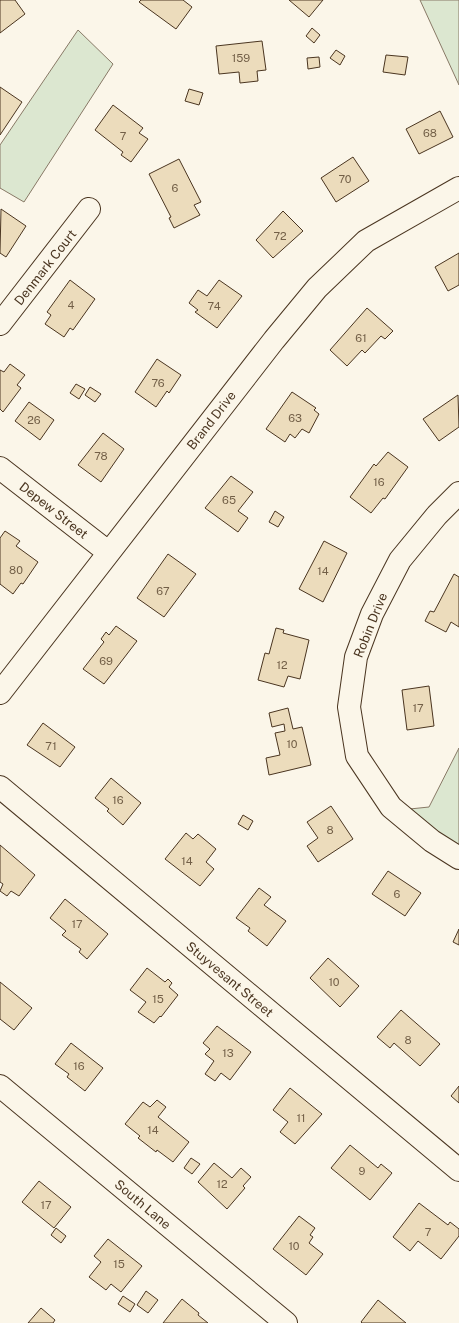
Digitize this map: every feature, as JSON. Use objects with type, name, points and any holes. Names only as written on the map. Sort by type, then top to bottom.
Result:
[{"type":"street","name":"Brand Drive","points":[[0,693],[269,346],[317,288],[366,241],[459,188]]},
{"type":"street","name":"Denmark Court","points":[[0,324],[89,209]]},
{"type":"street","name":"Depew Street","points":[[0,468],[108,552]]},
{"type":"street","name":"Robin Drive","points":[[459,493],[437,515],[400,560],[376,607],[356,657],[349,707],[357,756],[391,807],[432,841],[459,858]]},
{"type":"street","name":"Stuyvesant Street","points":[[0,787],[459,1170]]},
{"type":"street","name":"South Lane","points":[[0,1086],[286,1323]]},
{"type":"green space","points":[[420,0],[459,0],[459,85]]},
{"type":"green space","points":[[78,30],[113,64],[24,202],[0,188],[0,145]]},
{"type":"green space","points":[[459,748],[459,858],[400,810],[429,807]]},
{"type":"building","points":[[0,0],[15,0],[25,14],[0,33]]},
{"type":"building","points":[[141,0],[183,0],[192,7],[176,29],[139,2]]},
{"type":"building","points":[[289,0],[323,0],[309,17]]},
{"type":"building","points":[[312,28],[320,35],[314,43],[306,36]]},
{"type":"building","points":[[262,41],[266,70],[257,71],[258,81],[240,83],[239,72],[219,74],[216,46]]},
{"type":"building","points":[[336,50],[345,56],[340,65],[330,58]]},
{"type":"building","points":[[386,55],[408,57],[405,75],[383,72]]},
{"type":"building","points":[[319,57],[320,67],[308,69],[307,58]]},
{"type":"building","points":[[0,87],[22,102],[0,135]]},
{"type":"building","points":[[189,89],[203,93],[199,105],[185,101]]},
{"type":"building","points":[[113,105],[143,128],[139,133],[148,139],[131,162],[121,155],[123,152],[95,130]]},
{"type":"building","points":[[440,111],[453,137],[419,154],[406,129]]},
{"type":"building","points":[[353,157],[369,181],[336,202],[321,178]]},
{"type":"building","points":[[179,159],[201,202],[194,205],[200,215],[174,228],[169,218],[171,217],[149,174]]},
{"type":"building","points":[[1,209],[26,226],[6,257],[0,253]]},
{"type":"building","points":[[283,211],[303,231],[273,258],[256,240]]},
{"type":"building","points":[[459,253],[459,285],[448,291],[435,267]]},
{"type":"building","points":[[70,280],[95,299],[73,330],[70,328],[64,337],[45,324],[51,315],[47,312]]},
{"type":"building","points":[[219,280],[242,296],[217,328],[195,312],[198,310],[189,303],[198,290],[207,296]]},
{"type":"building","points":[[367,308],[393,331],[385,339],[381,336],[365,353],[362,350],[347,366],[330,350]]},
{"type":"building","points":[[157,359],[181,375],[169,393],[167,391],[156,407],[135,392]]},
{"type":"building","points":[[10,364],[25,375],[17,385],[21,388],[3,412],[0,409],[0,370],[4,372]]},
{"type":"building","points":[[76,384],[85,389],[79,399],[70,393]]},
{"type":"building","points":[[90,387],[101,394],[95,402],[85,395]]},
{"type":"building","points":[[292,392],[316,408],[314,410],[319,414],[309,433],[302,429],[295,438],[290,434],[285,442],[266,429]]},
{"type":"building","points":[[458,395],[459,427],[439,441],[423,419]]},
{"type":"building","points":[[29,402],[54,420],[40,440],[15,421]]},
{"type":"building","points":[[103,433],[124,449],[101,482],[78,465]]},
{"type":"building","points":[[388,452],[408,467],[385,499],[383,498],[371,513],[350,497],[374,464],[376,466]]},
{"type":"building","points":[[231,476],[253,492],[238,511],[248,518],[238,532],[205,508]]},
{"type":"building","points":[[275,511],[284,517],[278,527],[269,522]]},
{"type":"building","points":[[5,531],[20,541],[16,546],[38,562],[23,584],[21,583],[13,594],[0,584],[0,538]]},
{"type":"building","points":[[324,541],[347,553],[323,602],[299,589]]},
{"type":"building","points":[[168,554],[196,574],[164,617],[137,598]]},
{"type":"building","points":[[454,574],[459,577],[459,627],[451,622],[446,632],[425,621],[430,611],[434,612]]},
{"type":"building","points":[[116,626],[137,641],[104,684],[83,669],[104,642],[101,639],[106,632],[109,635]]},
{"type":"building","points":[[276,628],[284,630],[283,633],[309,640],[300,679],[288,676],[284,687],[258,680],[265,653],[269,654]]},
{"type":"building","points":[[429,686],[434,726],[407,730],[402,690]]},
{"type":"building","points":[[288,708],[293,729],[302,727],[311,765],[269,775],[266,758],[280,755],[275,733],[285,731],[284,724],[272,727],[269,713]]},
{"type":"building","points":[[43,723],[75,747],[60,767],[27,745]]},
{"type":"building","points":[[111,778],[141,803],[123,825],[107,811],[109,809],[95,798]]},
{"type":"building","points":[[331,806],[353,839],[318,862],[307,846],[318,838],[307,822]]},
{"type":"building","points":[[243,815],[253,821],[248,830],[238,824]]},
{"type":"building","points":[[186,833],[193,839],[198,834],[216,849],[206,862],[214,869],[200,886],[165,859]]},
{"type":"building","points":[[0,845],[35,875],[19,896],[11,891],[7,896],[0,891],[3,884],[0,882]]},
{"type":"building","points":[[388,871],[421,893],[405,916],[372,894]]},
{"type":"building","points":[[259,888],[271,897],[264,905],[286,921],[267,946],[248,931],[250,928],[236,918]]},
{"type":"building","points":[[65,899],[108,934],[87,959],[79,952],[81,949],[62,935],[66,931],[50,918]]},
{"type":"building","points":[[459,929],[459,945],[453,942]]},
{"type":"building","points":[[328,958],[359,986],[340,1007],[310,978]]},
{"type":"building","points":[[147,968],[165,982],[168,979],[172,983],[169,987],[178,995],[161,1017],[160,1016],[154,1023],[138,1012],[146,1002],[130,990]]},
{"type":"building","points":[[0,982],[32,1008],[14,1030],[0,1019]]},
{"type":"building","points":[[401,1010],[440,1044],[420,1066],[394,1043],[390,1048],[377,1037]]},
{"type":"building","points":[[217,1026],[251,1052],[230,1080],[221,1073],[215,1081],[205,1074],[214,1061],[205,1054],[210,1049],[203,1043]]},
{"type":"building","points":[[71,1043],[103,1068],[85,1091],[67,1077],[69,1074],[55,1064]]},
{"type":"building","points":[[459,1086],[459,1103],[451,1096]]},
{"type":"building","points":[[290,1088],[322,1114],[295,1144],[280,1132],[288,1122],[273,1110]]},
{"type":"building","points":[[157,1100],[166,1107],[158,1117],[189,1142],[173,1162],[157,1150],[156,1152],[138,1138],[140,1136],[125,1124],[143,1102],[150,1107]]},
{"type":"building","points":[[350,1145],[378,1168],[381,1164],[392,1173],[370,1200],[331,1168]]},
{"type":"building","points":[[191,1158],[200,1164],[192,1174],[184,1168]]},
{"type":"building","points":[[214,1163],[232,1178],[241,1168],[251,1177],[243,1186],[245,1188],[227,1209],[198,1182]]},
{"type":"building","points":[[39,1181],[71,1207],[54,1228],[22,1202]]},
{"type":"building","points":[[419,1203],[448,1225],[450,1222],[459,1229],[459,1236],[441,1259],[418,1241],[410,1251],[393,1237]]},
{"type":"building","points":[[299,1216],[315,1228],[310,1235],[313,1237],[309,1243],[323,1254],[306,1275],[273,1249]]},
{"type":"building","points":[[56,1228],[66,1236],[61,1243],[51,1235]]},
{"type":"building","points":[[108,1239],[142,1266],[121,1292],[111,1284],[106,1290],[89,1277],[101,1262],[94,1256]]},
{"type":"building","points":[[146,1291],[158,1300],[148,1313],[137,1305]]},
{"type":"building","points":[[123,1296],[135,1304],[130,1312],[118,1304]]},
{"type":"building","points":[[182,1299],[199,1313],[198,1315],[208,1323],[163,1323]]},
{"type":"building","points":[[378,1300],[406,1323],[362,1323],[361,1322]]},
{"type":"building","points":[[41,1308],[55,1320],[53,1323],[28,1323]]}]
